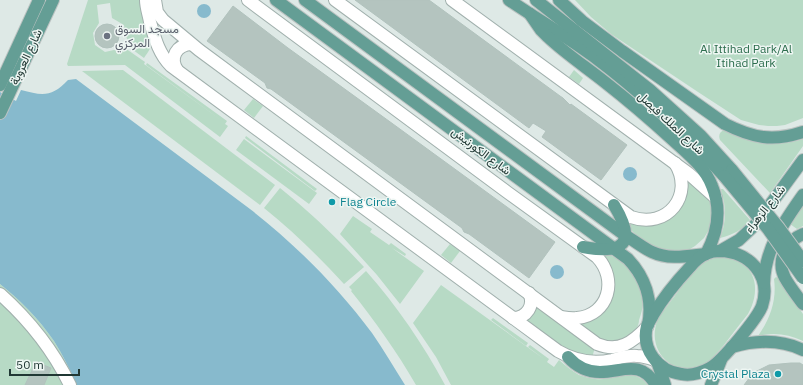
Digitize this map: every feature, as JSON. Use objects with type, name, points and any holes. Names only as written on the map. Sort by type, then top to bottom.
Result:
[{"type":"main road","name":"شارع العروبة","points":[[0,85],[40,0]]},
{"type":"main road","name":"شارع العروبة","points":[[0,114],[53,0]]},
{"type":"main road","name":"شارع الكورنيش","points":[[276,0],[628,259],[642,278],[645,286],[649,302],[649,318],[647,326]]},
{"type":"main road","name":"شارع الكورنيش","points":[[305,0],[626,236],[648,250],[665,256],[676,257],[705,254]]},
{"type":"main road","name":"شارع الملك فيصل","points":[[509,0],[593,56],[633,88],[728,173],[779,228],[803,261]]},
{"type":"main road","name":"شارع الملك فيصل","points":[[536,0],[632,75],[701,136],[803,278]]},
{"type":"main road","points":[[551,0],[563,21],[584,30],[614,50],[622,51]]},
{"type":"main road","points":[[559,0],[622,51],[725,124],[740,132],[757,137],[774,138],[791,136],[803,132]]},
{"type":"main road","points":[[530,14],[548,38],[637,109],[693,159],[707,176],[712,185],[716,198],[718,215],[715,235],[711,245],[705,254],[698,259],[672,287],[647,326],[647,345],[656,362],[665,385]]},
{"type":"main road","name":"شارع الزهراء","points":[[720,251],[739,240],[756,224],[803,160]]},
{"type":"main road","name":"شارع الزهراء","points":[[764,288],[766,267],[772,246],[781,227],[803,195]]},
{"type":"main road","points":[[583,247],[615,249],[624,243],[626,236],[622,220],[614,205]]},
{"type":"main road","points":[[803,234],[798,236],[788,246],[784,252],[781,265],[785,279],[803,304]]},
{"type":"main road","points":[[656,362],[672,372],[684,375],[698,373],[711,367],[732,347],[758,314],[764,301],[764,288],[760,274],[752,263],[734,252],[720,251],[705,254]]},
{"type":"main road","points":[[732,347],[744,343],[771,341],[784,343],[803,350]]},
{"type":"main road","points":[[568,356],[582,368],[594,372],[607,372],[626,368],[638,370],[648,375],[656,385]]},
{"type":"main road","points":[[711,385],[722,357]]},
{"type":"lane","points":[[146,0],[146,7],[159,49],[166,61],[558,351],[574,359],[588,362],[631,356],[643,356],[656,362]]},
{"type":"lane","points":[[155,0],[157,12],[163,20],[191,44],[597,344],[609,347],[627,344],[643,332],[647,326]]},
{"type":"lane","points":[[248,0],[597,257],[608,274],[609,284],[607,295],[602,304],[591,314],[576,318],[561,317]]},
{"type":"lane","points":[[335,0],[628,215],[641,220],[650,220],[660,218],[675,206],[681,192],[682,182],[680,172],[675,163]]},
{"type":"lane","points":[[452,0],[675,163],[698,181],[716,198]]},
{"type":"lane","points":[[177,70],[174,63],[175,52],[180,47],[191,44]]},
{"type":"lane","points":[[513,318],[521,317],[530,308],[531,300],[529,293]]},
{"type":"lane","points":[[0,294],[20,312],[41,337],[58,362],[70,385]]},
{"type":"green space","points":[[88,0],[141,0],[148,26],[125,31],[124,25],[112,18],[110,3],[97,5],[99,23],[93,33],[95,45],[105,52],[114,50],[118,51],[122,46],[145,62],[144,64],[225,123],[146,65],[147,63],[227,121],[225,124],[228,126],[220,137],[125,65],[68,66],[67,64]]},
{"type":"green space","name":"Al Ittihad Park/Al Itihad Park","points":[[575,0],[803,0],[803,118],[785,125],[777,126],[759,125],[741,120],[611,34],[591,17]]},
{"type":"green space","points":[[149,29],[151,47],[144,58],[129,47],[126,34]]},
{"type":"green space","points":[[123,70],[275,185],[260,205],[82,71]]},
{"type":"green space","points":[[574,70],[583,78],[579,84],[569,77]]},
{"type":"green space","points":[[253,99],[263,106],[254,118],[244,110]]},
{"type":"green space","points":[[725,130],[740,137],[765,143],[781,143],[803,139],[803,146],[770,193],[720,140],[720,134]]},
{"type":"green space","points":[[246,136],[317,189],[315,191],[245,138]]},
{"type":"green space","points":[[244,139],[317,193],[309,204],[236,150]]},
{"type":"green space","points":[[685,178],[706,192],[713,205],[712,222],[710,228],[704,238],[690,249],[678,252],[660,250],[638,237],[629,228],[625,220],[657,223]]},
{"type":"green space","points":[[280,188],[302,206],[364,267],[344,284],[306,244],[264,208]]},
{"type":"green space","points":[[721,189],[723,189],[750,220],[737,232],[720,238],[725,216]]},
{"type":"green space","points":[[803,206],[803,226],[797,229],[790,224]]},
{"type":"green space","points":[[353,216],[372,229],[370,232],[389,245],[391,243],[406,254],[405,256],[392,248],[424,271],[400,304],[377,275],[340,234]]},
{"type":"green space","points":[[450,244],[460,251],[451,263],[441,255]]},
{"type":"green space","points":[[607,254],[620,261],[632,272],[640,286],[642,293],[643,306],[638,326],[633,333],[620,343],[600,340],[577,322],[607,303],[600,255]]},
{"type":"green space","points":[[720,257],[730,258],[741,263],[748,268],[752,274],[755,289],[752,306],[748,314],[710,361],[695,368],[678,367],[671,364],[660,354],[655,340],[656,324],[661,314],[693,272],[705,262]]},
{"type":"green space","points":[[366,271],[409,326],[445,385],[416,385],[385,337],[349,287]]},
{"type":"green space","points":[[776,277],[803,314],[803,341],[781,334],[758,336],[772,309],[775,287],[774,279]]},
{"type":"green space","points":[[0,284],[29,310],[42,325],[54,341],[77,385],[0,385]]},
{"type":"green space","points":[[441,285],[544,359],[528,347],[530,345],[549,359],[547,362],[554,367],[559,360],[579,375],[602,379],[629,375],[642,379],[648,385],[451,385],[436,357],[413,323]]},
{"type":"green space","points":[[535,304],[595,347],[592,358],[569,353],[524,319]]},
{"type":"green space","points":[[493,318],[528,343],[526,346],[491,320]]},
{"type":"water","points":[[204,4],[209,6],[211,11],[209,16],[204,18],[199,16],[197,11],[199,6]]},
{"type":"water","points":[[76,79],[250,209],[284,237],[315,267],[359,316],[376,339],[405,385],[77,385],[54,341],[42,325],[29,310],[0,284],[0,92],[16,101],[21,90],[47,94],[57,90],[68,80]]},
{"type":"water","points":[[627,167],[633,167],[637,171],[637,177],[633,181],[627,181],[623,177],[623,171]]},
{"type":"water","points":[[554,265],[560,265],[564,269],[564,275],[560,279],[554,279],[550,275],[550,269]]},
{"type":"building","points":[[355,0],[429,0],[563,98],[570,105],[571,104],[627,145],[601,180],[542,137],[546,131],[533,123],[529,128]]},
{"type":"building","points":[[233,6],[288,48],[555,242],[529,278],[469,234],[464,232],[462,228],[271,89],[267,88],[265,83],[207,41]]},
{"type":"building","name":"مسجد السوق المركزي","points":[[107,24],[115,28],[119,36],[115,44],[107,48],[99,44],[95,36],[99,28]]},
{"type":"building","points":[[36,362],[51,368],[44,385],[25,385]]},
{"type":"building","name":"Crystal Plaza","points":[[800,363],[803,365],[803,385],[744,385],[753,373],[769,365]]},
{"type":"place","name":"مسجد السوق المركزي","points":[[107,36]]},
{"type":"place","name":"Flag Circle","points":[[332,202]]},
{"type":"place","name":"Crystal Plaza","points":[[778,374]]}]
